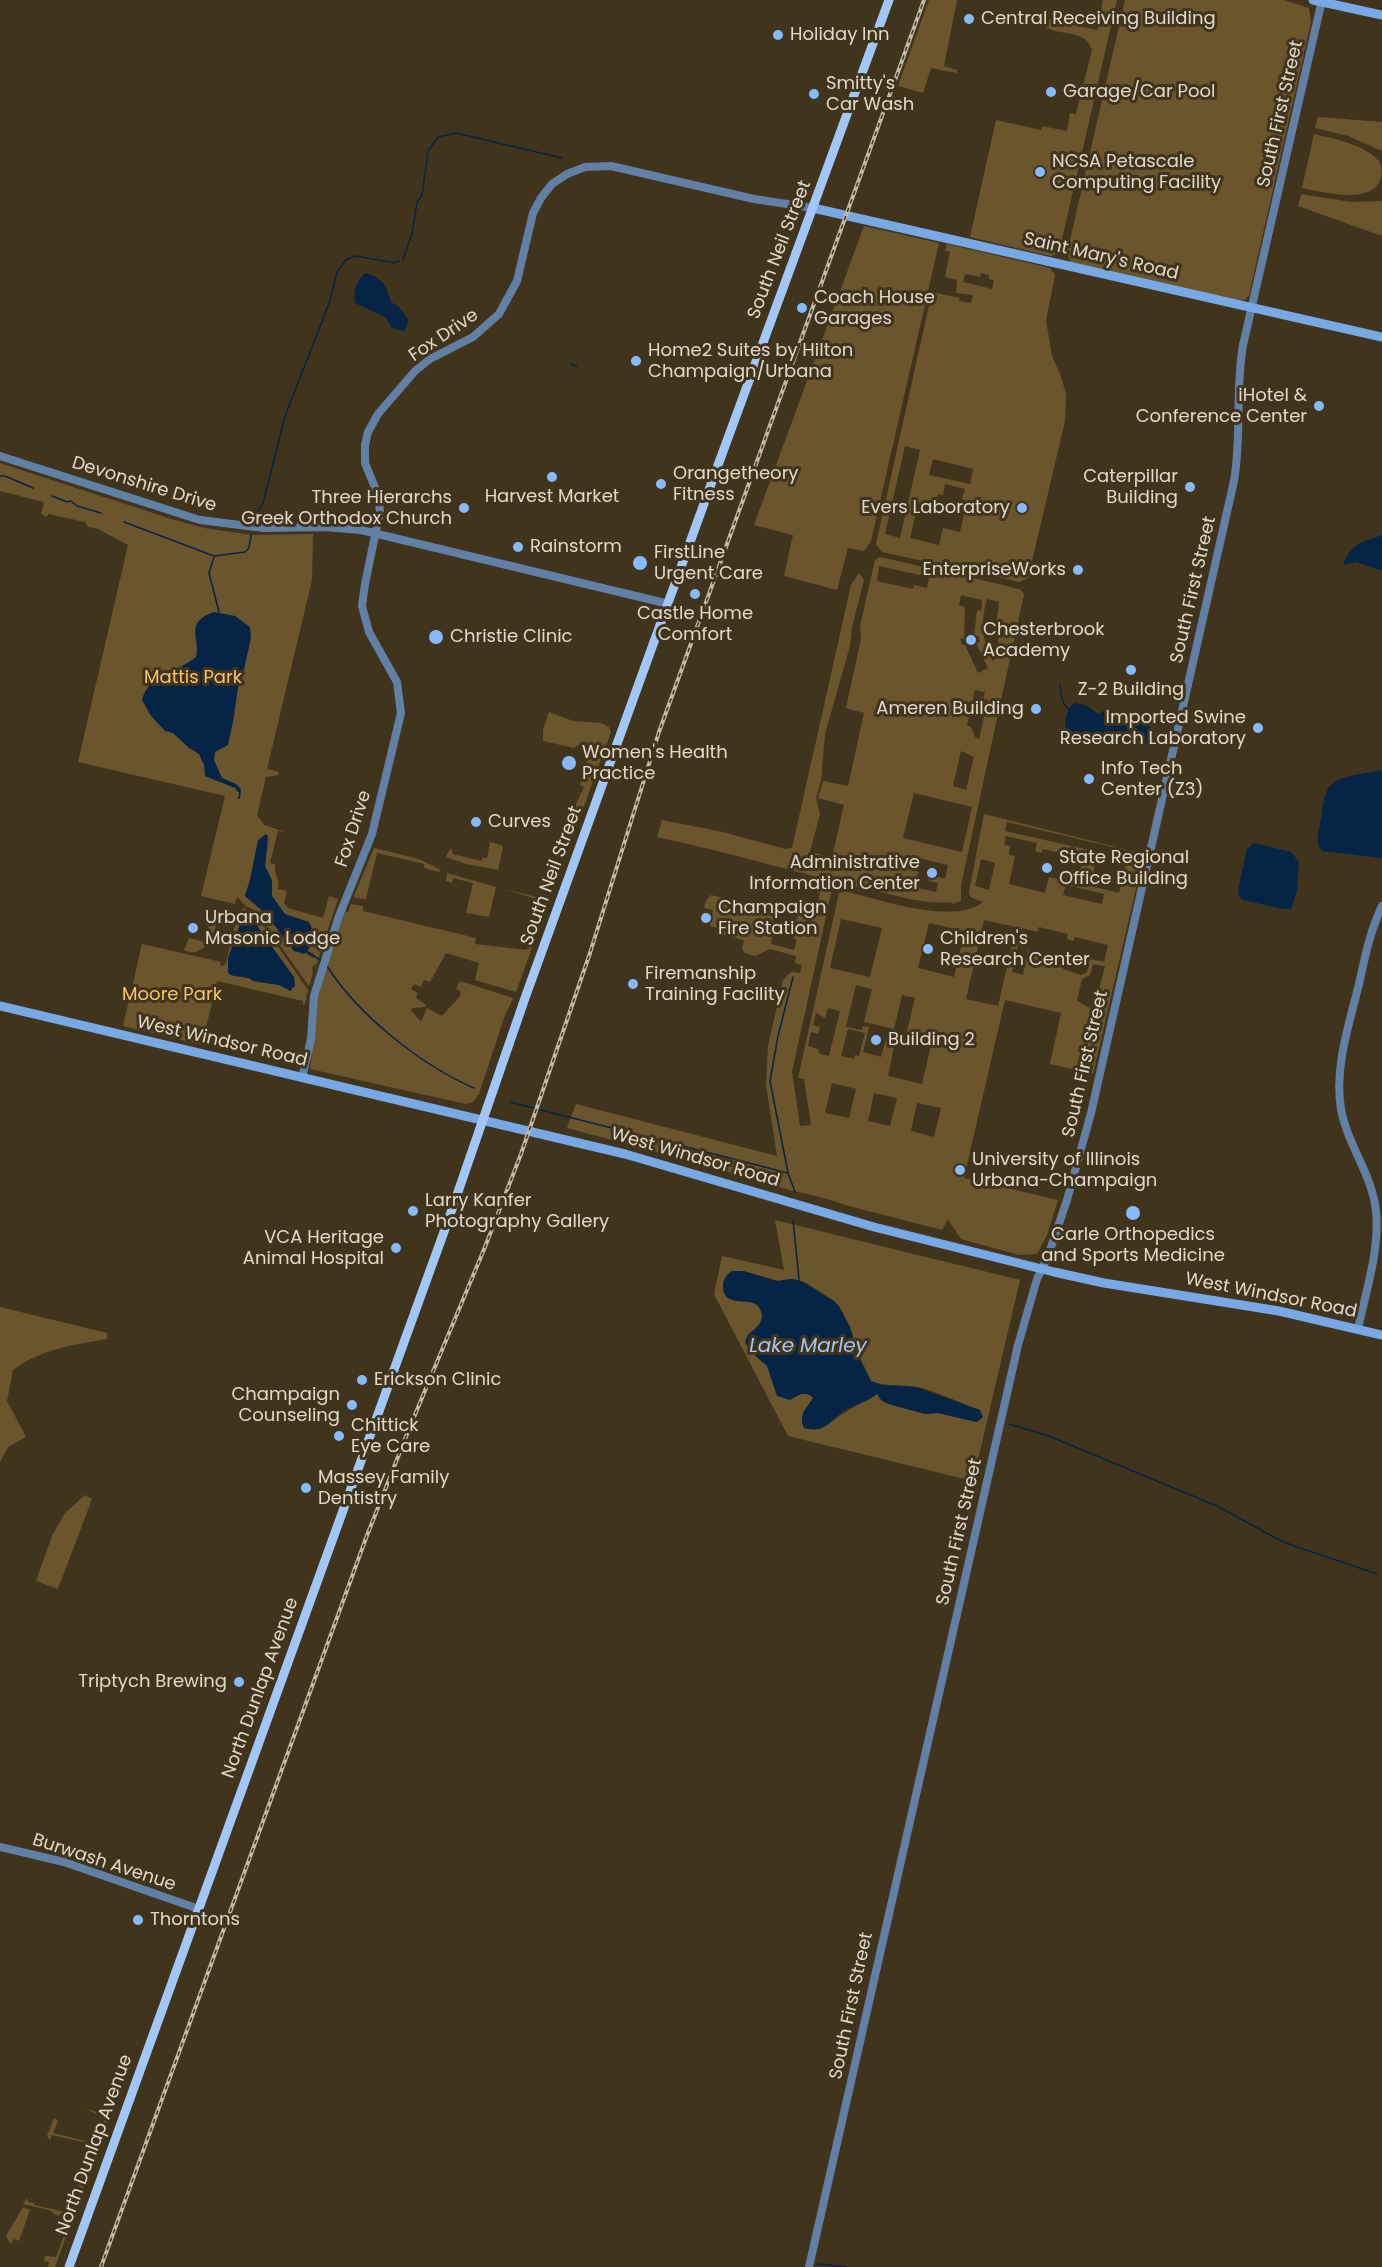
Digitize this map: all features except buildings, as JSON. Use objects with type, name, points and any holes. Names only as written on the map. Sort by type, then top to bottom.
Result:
[{"type":"main road","name":"South Neil Street","points":[[483,1121],[800,239],[889,0]]},
{"type":"main road","points":[[1319,1],[1382,15]]},
{"type":"main road","name":"Saint Mary's Road","points":[[813,208],[1382,337]]},
{"type":"main road","name":"West Windsor Road","points":[[0,1006],[625,1154],[864,1224],[1042,1269],[1104,1283],[1268,1309],[1382,1335]]},
{"type":"main road","name":"North Dunlap Avenue","points":[[69,2267],[483,1121]]},
{"type":"street","name":"South First Street","points":[[809,2267],[1018,1345],[1029,1303],[1067,1200],[1091,1113],[1232,492],[1239,445],[1241,354],[1319,1]]},
{"type":"street","name":"Fox Drive","points":[[302,1078],[311,1039],[314,996],[322,966],[339,916],[372,834],[400,713],[397,682],[369,632],[362,606],[380,502],[365,463],[365,445],[371,425],[415,371],[430,359],[473,337],[499,314],[517,280],[533,213],[552,184],[567,174],[585,168],[611,166],[754,199],[813,208]]},
{"type":"street","name":"Devonshire Drive","points":[[0,456],[200,520],[261,528],[344,528],[376,533],[669,604]]},
{"type":"street","points":[[1358,1329],[1374,1251],[1375,1204],[1341,1111],[1339,1082],[1342,1059],[1371,930],[1382,906]]},
{"type":"street","name":"Burwash Avenue","points":[[0,1847],[64,1862],[199,1910]]},
{"type":"green space","points":[[929,0],[957,0],[944,66],[957,70],[957,73],[931,68],[923,93],[898,86]]},
{"type":"green space","points":[[1101,0],[1117,0],[1060,248],[1055,255],[1050,256],[970,237],[996,120],[1041,130],[1042,126],[1067,131],[1070,113],[1076,114],[1092,50],[1083,38],[1077,35],[1049,29],[1042,25],[1043,18],[1097,30],[1103,1]]},
{"type":"green space","points":[[1125,0],[1284,0],[1309,8],[1311,22],[1249,295],[1245,300],[1234,300],[1071,263],[1067,253]]},
{"type":"green space","points":[[1318,117],[1382,122],[1382,151],[1348,136],[1315,128]]},
{"type":"green space","points":[[1314,134],[1348,143],[1372,154],[1378,160],[1381,168],[1381,177],[1377,186],[1369,192],[1347,195],[1302,188]]},
{"type":"green space","points":[[1301,194],[1351,202],[1382,201],[1382,236],[1298,206]]},
{"type":"green space","points":[[864,226],[939,243],[871,541],[864,551],[848,548],[837,590],[784,576],[793,535],[754,525]]},
{"type":"green space","points":[[947,244],[1050,268],[1055,275],[1046,320],[1052,356],[1066,393],[1065,421],[1028,578],[1020,582],[882,552],[876,544],[932,292],[960,298],[959,301],[971,303],[973,295],[956,293],[957,280],[945,277],[950,252],[945,251]],"holes":[[[981,273],[989,275],[989,279],[994,280],[992,289],[963,282],[965,274],[980,277]],[[905,446],[920,450],[900,538],[885,534]],[[933,459],[973,469],[970,484],[929,475]],[[945,484],[965,489],[962,499],[967,501],[960,532],[943,528],[939,545],[910,538],[918,504],[935,507],[938,494],[943,495]]]},
{"type":"green space","name":"Mattis Park","points":[[0,463],[204,528],[251,535],[313,534],[312,580],[267,769],[279,772],[278,775],[266,777],[257,815],[264,825],[285,832],[278,831],[270,863],[275,864],[278,889],[287,891],[284,903],[288,908],[323,918],[329,896],[338,899],[317,963],[312,967],[313,973],[309,986],[267,927],[260,913],[246,906],[237,897],[235,904],[201,896],[225,796],[78,762],[128,545],[98,529],[88,527],[85,522],[48,514],[47,517],[41,514],[44,502],[0,491]],"holes":[[[268,842],[265,867],[272,880],[272,896],[284,914],[309,922],[313,931],[308,951],[315,957],[294,951],[266,914],[245,896],[257,848]]]},
{"type":"green space","points":[[880,557],[1003,585],[1021,590],[1024,594],[961,885],[961,901],[952,904],[952,902],[941,903],[899,897],[657,837],[662,820],[723,832],[785,849],[792,848],[851,585],[859,573],[864,580],[852,627],[850,646],[825,734],[821,780],[816,798],[820,814],[810,852],[832,857],[844,805],[818,798],[823,781],[848,786],[864,713],[846,708],[861,639],[860,626],[875,560]],"holes":[[[879,566],[929,577],[927,588],[914,585],[913,589],[877,581]],[[961,595],[982,600],[981,611],[977,610],[974,637],[978,636],[980,642],[976,643],[988,668],[978,673],[960,639],[964,638],[965,607],[959,605]],[[987,599],[999,602],[996,624],[999,648],[995,649],[999,656],[993,661],[984,639],[983,615]],[[975,690],[985,692],[983,699],[988,700],[979,739],[975,737],[971,727],[967,726]],[[961,751],[974,757],[966,790],[953,786]],[[914,793],[972,807],[962,852],[903,838]],[[905,855],[948,865],[945,879],[927,874],[929,881],[938,883],[936,892],[905,885],[907,876],[915,878],[919,872],[902,868]]]},
{"type":"green space","points":[[549,712],[573,721],[601,723],[609,727],[611,732],[569,847],[565,845],[571,827],[567,822],[566,810],[575,808],[584,787],[580,785],[591,745],[584,741],[574,748],[543,741],[543,730]]},
{"type":"green space","points":[[984,814],[1144,854],[1093,1074],[1050,1064],[1061,1013],[1005,1000],[964,1178],[1058,1200],[1047,1235],[1037,1254],[1019,1255],[961,1239],[948,1219],[942,1230],[567,1128],[576,1104],[777,1156],[766,1085],[768,1046],[783,980],[791,972],[800,973],[802,965],[795,963],[796,956],[770,949],[755,956],[745,953],[742,949],[744,940],[715,933],[717,928],[710,926],[713,910],[704,908],[706,901],[711,895],[773,911],[771,944],[794,950],[797,940],[794,939],[797,929],[795,928],[799,911],[815,912],[820,893],[816,892],[820,885],[832,889],[792,1072],[800,1126],[811,1125],[804,1079],[798,1078],[839,893],[844,891],[915,908],[954,912],[970,909],[983,902],[970,897],[969,892]],"holes":[[[1007,822],[1129,851],[1119,893],[1090,886],[1098,852],[1005,831]],[[1006,836],[1037,843],[1035,851],[1041,853],[1043,849],[1083,858],[1077,884],[1049,877],[1045,893],[1009,884],[1015,856],[1009,855],[1010,846],[1004,845]],[[981,859],[995,863],[989,890],[975,886]],[[1066,885],[1104,894],[1102,904],[1063,895]],[[841,919],[882,928],[870,977],[830,968]],[[984,920],[1016,927],[998,1006],[966,999]],[[929,923],[965,931],[954,977],[918,968]],[[1039,927],[1068,934],[1067,939],[1073,941],[1075,937],[1108,945],[1104,962],[1090,959],[1087,972],[1081,975],[1063,969],[1062,959],[1028,951],[1023,975],[1012,972],[1022,928],[1037,932]],[[1093,964],[1105,966],[1094,1010],[1077,1001],[1082,979],[1090,975]],[[856,985],[872,989],[864,1022],[894,1029],[902,995],[915,998],[905,1039],[893,1037],[893,1033],[888,1032],[881,1057],[863,1052],[869,1027],[863,1026],[862,1030],[846,1027]],[[828,1008],[840,1011],[829,1056],[820,1054],[818,1049],[808,1046],[811,1032],[818,1034],[820,1027],[813,1025],[816,1013],[825,1018]],[[848,1029],[865,1033],[859,1056],[855,1055],[854,1059],[841,1056]],[[917,1039],[931,1045],[922,1084],[888,1076],[895,1042],[915,1046]],[[832,1083],[856,1089],[849,1118],[825,1113]],[[874,1093],[897,1098],[890,1126],[868,1121]],[[917,1103],[941,1108],[934,1137],[911,1131]]]},
{"type":"green space","points":[[490,842],[503,847],[498,870],[466,864],[446,857],[450,849],[452,854],[481,861],[482,858],[487,858]]},
{"type":"green space","points":[[374,848],[419,859],[441,870],[439,872],[424,868],[424,864],[377,853],[366,899],[355,898]]},
{"type":"green space","points":[[447,873],[496,887],[489,917],[466,913],[473,883],[453,878],[452,883],[446,881]]},
{"type":"green space","points":[[504,889],[540,898],[545,912],[516,992],[475,980],[479,963],[446,953],[430,982],[424,980],[421,987],[414,984],[411,989],[418,993],[416,998],[426,1005],[411,1010],[420,1021],[427,1008],[442,1016],[461,995],[456,989],[460,981],[513,998],[504,1018],[479,1094],[473,1102],[466,1104],[310,1069],[318,993],[345,911],[348,912],[351,904],[363,906],[363,911],[476,938],[475,944],[527,950],[539,900]]},
{"type":"green space","name":"Moore Park","points":[[243,908],[259,915],[263,925],[308,990],[305,1004],[303,1005],[303,1001],[217,981],[202,1045],[123,1026],[142,944],[221,962],[220,966],[223,966],[226,963],[234,929]],"holes":[[[246,920],[279,985],[253,981],[228,972],[229,958],[241,921]]]},
{"type":"green space","points":[[207,916],[215,917],[216,923],[208,943],[197,951],[184,950],[189,938],[205,942],[210,921]]},
{"type":"green space","points":[[775,1220],[1020,1280],[973,1481],[788,1436],[714,1294],[722,1256],[784,1270]],"holes":[[[743,1271],[778,1281],[790,1279],[805,1282],[834,1301],[871,1381],[918,1387],[942,1395],[980,1410],[977,1422],[938,1413],[925,1414],[877,1394],[833,1421],[802,1414],[814,1398],[809,1394],[801,1394],[771,1376],[767,1366],[750,1351],[747,1335],[760,1322],[762,1316],[759,1307],[756,1304],[732,1300],[724,1293],[723,1284]]]},
{"type":"green space","points":[[0,1307],[107,1333],[107,1339],[46,1353],[13,1370],[7,1401],[26,1437],[8,1447],[0,1462]]},
{"type":"green space","points":[[85,1495],[92,1499],[58,1589],[36,1581],[52,1536],[65,1513]]},
{"type":"green space","points":[[84,2109],[102,2113],[108,2120],[55,2267],[48,2267],[49,2262],[44,2261],[45,2256],[56,2257],[71,2217],[62,2212],[58,2216],[49,2210],[23,2204],[27,2198],[28,2202],[34,2205],[70,2213],[79,2189],[77,2180],[80,2173],[85,2174],[91,2149],[86,2148],[87,2143],[52,2135],[50,2140],[47,2136],[54,2118],[58,2121],[53,2133],[93,2143],[99,2140],[104,2119]]},
{"type":"green space","points":[[23,2207],[30,2210],[19,2241],[14,2239],[13,2243],[10,2243],[6,2236]]},
{"type":"water","points":[[365,273],[376,277],[383,283],[391,302],[399,307],[408,319],[407,327],[403,331],[392,328],[386,318],[355,303],[356,287]]},
{"type":"water","points":[[1382,535],[1382,571],[1356,562],[1343,565],[1354,547]]},
{"type":"water","points":[[214,612],[235,616],[250,627],[251,638],[238,688],[228,745],[215,752],[214,760],[222,778],[236,784],[241,789],[240,799],[238,799],[239,793],[235,788],[205,776],[204,765],[199,754],[173,733],[165,731],[151,716],[142,700],[151,684],[157,679],[196,657],[196,626],[205,616]]},
{"type":"water","points":[[1075,703],[1085,705],[1099,714],[1107,708],[1140,717],[1150,725],[1153,731],[1150,744],[1136,745],[1113,739],[1101,740],[1085,731],[1079,734],[1071,733],[1065,727],[1068,711]]},
{"type":"water","points":[[1382,770],[1382,858],[1322,851],[1318,845],[1318,834],[1324,799],[1331,785],[1343,778]]},
{"type":"water","points":[[266,834],[268,836],[265,866],[272,880],[272,896],[285,914],[309,922],[311,926],[312,944],[304,954],[294,951],[266,914],[245,896],[258,840]]},
{"type":"water","points":[[1254,843],[1291,852],[1299,862],[1297,891],[1291,909],[1243,900],[1239,896],[1238,890],[1247,849]]},
{"type":"water","points":[[241,921],[255,923],[294,977],[295,986],[290,991],[279,985],[253,981],[249,978],[230,975],[228,972],[228,958]]},
{"type":"water","name":"Lake Marley","points":[[732,1271],[743,1271],[778,1281],[799,1280],[839,1306],[850,1327],[861,1362],[871,1381],[881,1385],[916,1387],[980,1410],[983,1417],[977,1422],[938,1413],[925,1414],[888,1404],[877,1394],[845,1410],[825,1427],[804,1428],[802,1416],[813,1398],[805,1394],[790,1400],[777,1396],[767,1366],[750,1351],[745,1342],[762,1320],[760,1309],[751,1302],[735,1301],[724,1293],[724,1279]]},
{"type":"waterway","points":[[403,260],[412,234],[417,202],[422,195],[428,151],[438,137],[456,133],[562,158]]},
{"type":"waterway","points":[[253,520],[263,503],[285,416],[330,301],[337,272],[346,260],[356,256],[395,263],[399,261]]},
{"type":"waterway","points":[[570,364],[577,366]]},
{"type":"waterway","points":[[0,476],[33,488]]},
{"type":"waterway","points":[[52,496],[101,513]]},
{"type":"waterway","points":[[124,522],[214,556],[245,552],[249,548],[251,535]]},
{"type":"waterway","points":[[214,557],[209,573],[219,612]]},
{"type":"waterway","points":[[1060,685],[1063,701],[1069,709]]},
{"type":"waterway","points":[[307,952],[322,961]]},
{"type":"waterway","points":[[327,966],[356,1002],[392,1037],[433,1066],[474,1088]]},
{"type":"waterway","points":[[788,1173],[770,1081],[778,1036],[793,977]]},
{"type":"waterway","points":[[510,1102],[788,1173],[795,1192]]},
{"type":"waterway","points":[[793,1220],[799,1279]]},
{"type":"waterway","points":[[1009,1424],[1049,1436],[1217,1506],[1283,1542],[1377,1574]]},
{"type":"waterway","points":[[817,2264],[847,2267]]},
{"type":"railway","points":[[101,2267],[366,1538],[521,1154],[590,953],[659,732],[924,0]]},
{"type":"place","name":"Central Receiving Building","points":[[969,19]]},
{"type":"place","name":"Holiday Inn","points":[[778,35]]},
{"type":"place","name":"Garage/Car Pool","points":[[1051,92]]},
{"type":"place","name":"Smitty's Car Wash","points":[[814,94]]},
{"type":"place","name":"NCSA Petascale Computing Facility","points":[[1040,172]]},
{"type":"place","name":"Coach House Garages","points":[[802,308]]},
{"type":"place","name":"Home2 Suites by Hilton Champaign/Urbana","points":[[636,361]]},
{"type":"place","name":"iHotel & Conference Center","points":[[1319,406]]},
{"type":"place","name":"Harvest Market","points":[[552,477]]},
{"type":"place","name":"Orangetheory Fitness","points":[[661,484]]},
{"type":"place","name":"Caterpillar Building","points":[[1190,487]]},
{"type":"place","name":"Three Hierarchs Greek Orthodox Church","points":[[464,508]]},
{"type":"place","name":"Evers Laboratory","points":[[1022,508]]},
{"type":"place","name":"Rainstorm","points":[[518,547]]},
{"type":"place","name":"FirstLine Urgent Care","points":[[640,563]]},
{"type":"place","name":"EnterpriseWorks","points":[[1078,570]]},
{"type":"place","name":"Castle Home Comfort","points":[[695,594]]},
{"type":"place","name":"Christie Clinic","points":[[436,637]]},
{"type":"place","name":"Chesterbrook Academy","points":[[971,640]]},
{"type":"place","name":"Z-2 Building","points":[[1131,670]]},
{"type":"place","name":"Ameren Building","points":[[1036,709]]},
{"type":"place","name":"Imported Swine Research Laboratory","points":[[1258,728]]},
{"type":"place","name":"Women's Health Practice","points":[[569,763]]},
{"type":"place","name":"Info Tech Center (Z3)","points":[[1089,779]]},
{"type":"place","name":"Curves","points":[[476,822]]},
{"type":"place","name":"State Regional Office Building","points":[[1047,868]]},
{"type":"place","name":"Administrative Information Center","points":[[932,873]]},
{"type":"place","name":"Champaign Fire Station","points":[[706,918]]},
{"type":"place","name":"Urbana Masonic Lodge","points":[[193,928]]},
{"type":"place","name":"Children's Research Center","points":[[928,949]]},
{"type":"place","name":"Firemanship Training Facility","points":[[633,984]]},
{"type":"place","name":"Building 2","points":[[876,1040]]},
{"type":"place","name":"University of Illinois Urbana-Champaign","points":[[960,1170]]},
{"type":"place","name":"Larry Kanfer Photography Gallery","points":[[413,1211]]},
{"type":"place","name":"Carle Orthopedics and Sports Medicine","points":[[1133,1213]]},
{"type":"place","name":"VCA Heritage Animal Hospital","points":[[396,1248]]},
{"type":"place","name":"Erickson Clinic","points":[[362,1380]]},
{"type":"place","name":"Champaign Counseling","points":[[352,1405]]},
{"type":"place","name":"Chittick Eye Care","points":[[339,1436]]},
{"type":"place","name":"Massey Family Dentistry","points":[[306,1488]]},
{"type":"place","name":"Triptych Brewing","points":[[239,1682]]},
{"type":"place","name":"Thorntons","points":[[138,1920]]}]
